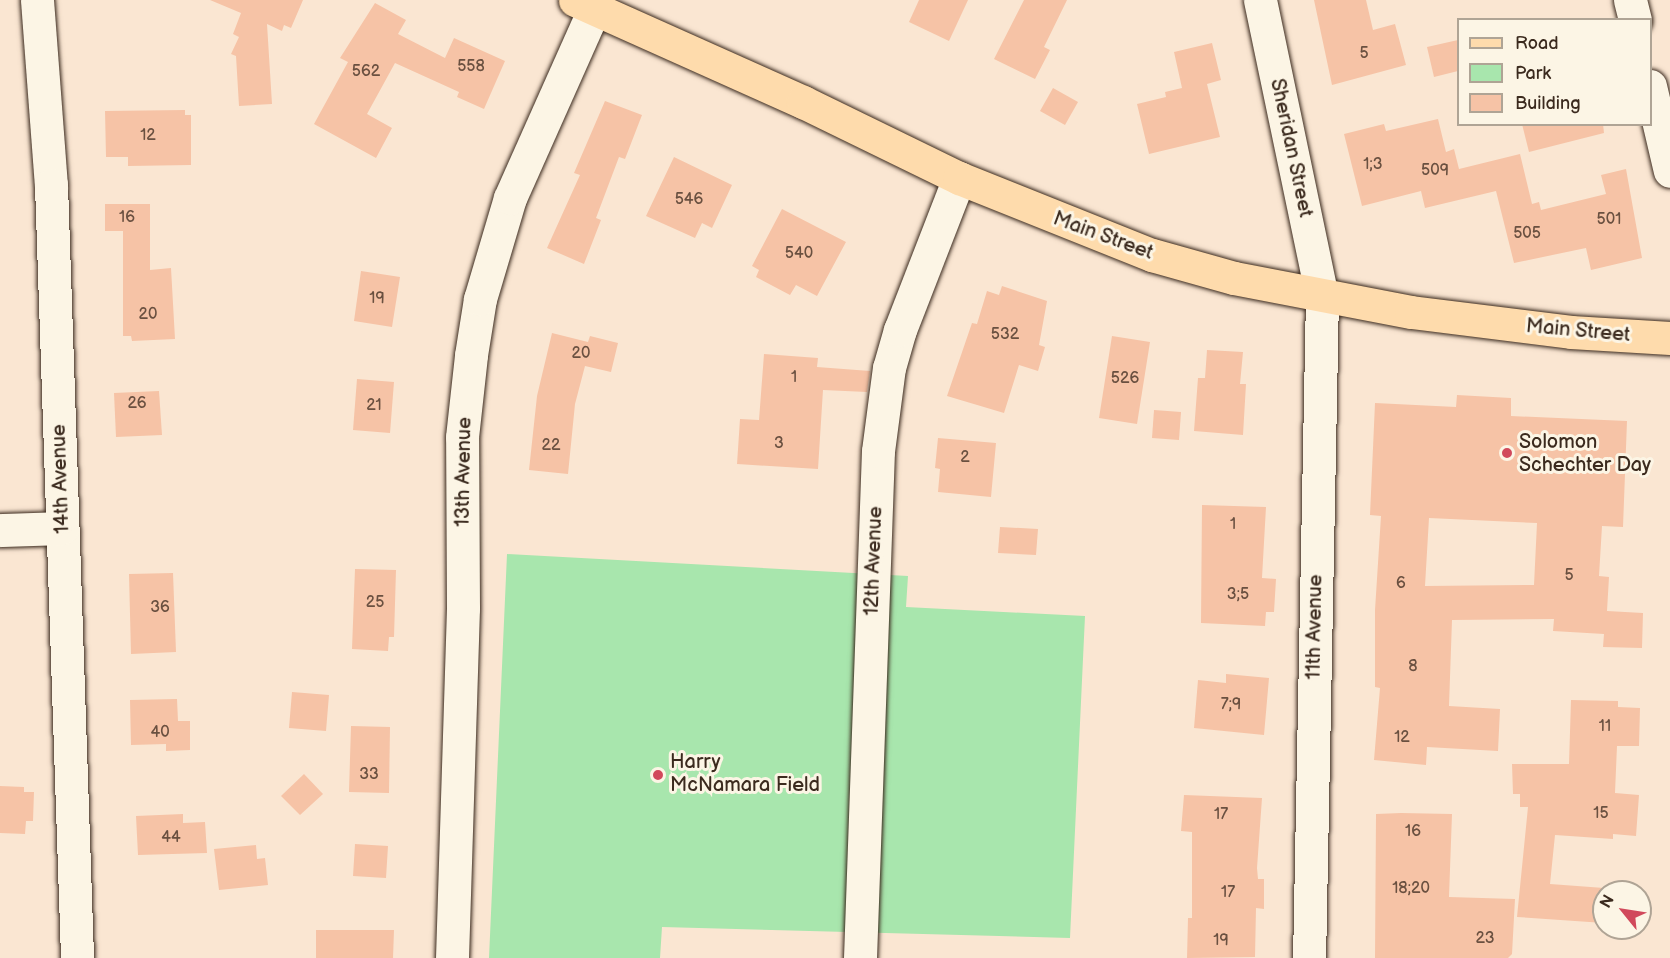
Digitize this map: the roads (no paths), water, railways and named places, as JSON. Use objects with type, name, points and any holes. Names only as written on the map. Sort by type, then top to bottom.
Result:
[{"type":"main road","name":"Main Street","points":[[584,4],[803,102],[959,178],[1152,255],[1234,278],[1322,296],[1480,322],[1670,338]]},
{"type":"street","name":"14th Avenue","points":[[37,0],[51,185],[77,958]]},
{"type":"street","name":"Sheridan Street","points":[[1260,0],[1322,296]]},
{"type":"street","points":[[1630,0],[1634,18]]},
{"type":"street","name":"13th Avenue","points":[[452,958],[463,608],[462,437],[471,355],[480,299],[510,198],[584,4]]},
{"type":"street","points":[[1652,94],[1670,171]]},
{"type":"street","name":"12th Avenue","points":[[860,958],[880,439],[889,368],[900,330],[959,178]]},
{"type":"street","name":"11th Avenue","points":[[1309,958],[1322,296]]},
{"type":"street","points":[[0,530],[62,528]]},
{"type":"place","name":"Solomon Schechter Day","points":[[1507,453]]},
{"type":"place","name":"Harry McNamara Field","points":[[658,775]]}]
